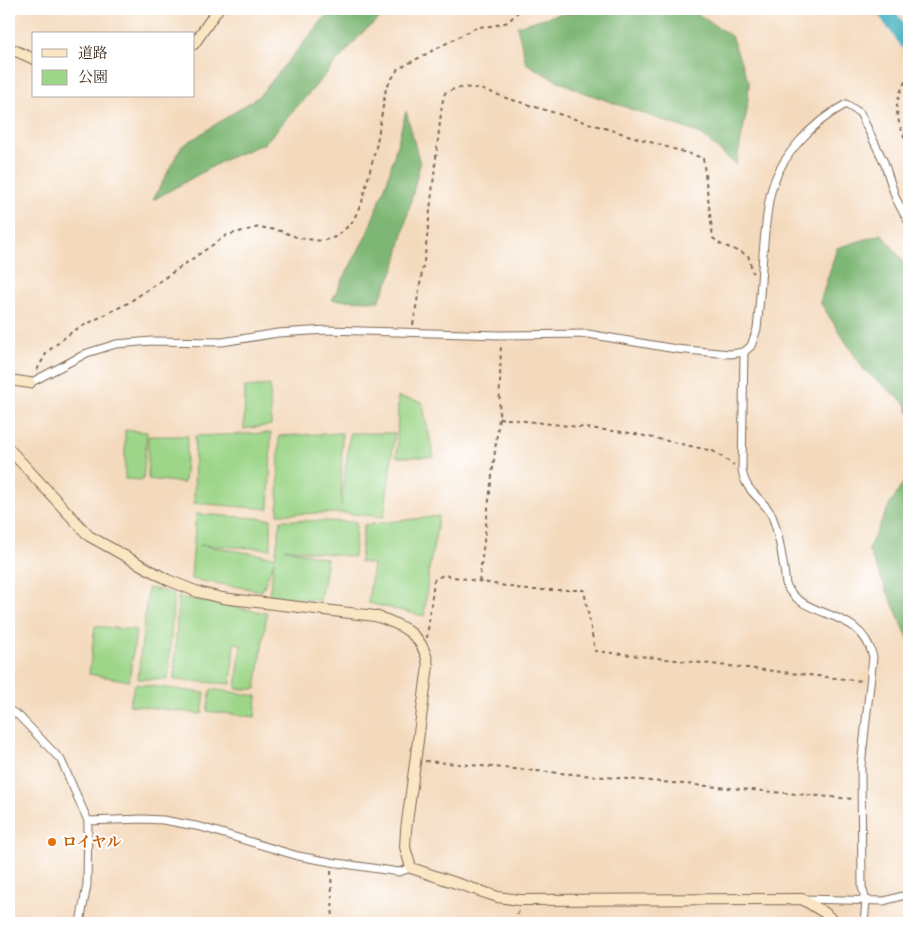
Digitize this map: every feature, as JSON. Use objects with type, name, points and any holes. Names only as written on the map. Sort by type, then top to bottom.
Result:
[{"type":"street","points":[[195,43],[218,9]]},
{"type":"street","points":[[9,48],[32,57]]},
{"type":"street","points":[[9,380],[30,383],[87,353],[116,344],[152,341],[222,342],[278,333],[318,331],[412,332],[501,336],[588,334],[704,353],[744,352],[751,346],[757,329],[770,194],[786,159],[828,114],[846,104],[860,113],[884,162],[896,199],[909,223]]},
{"type":"street","points":[[744,352],[743,481],[771,515],[780,543],[787,587],[803,603],[830,614],[862,634],[870,643],[873,657],[861,766],[863,800],[862,887],[866,901],[864,923]]},
{"type":"street","points":[[9,448],[89,536],[168,580],[198,592],[222,598],[375,616],[396,623],[420,641],[426,653],[428,666],[405,847],[411,868]]},
{"type":"street","points":[[9,710],[19,716],[62,760],[88,822],[88,885],[80,923]]},
{"type":"street","points":[[88,822],[163,820],[201,827],[298,856],[399,872],[411,868],[489,894],[519,900],[802,899],[884,901],[909,894]]},
{"type":"street","points":[[802,899],[825,913],[836,923]]},
{"type":"path","points":[[30,383],[47,352],[59,341],[88,322],[128,302],[227,234],[259,227],[280,231],[299,238],[322,241],[335,237],[352,223],[362,202],[386,88],[398,69],[477,27],[493,26],[508,22],[517,13],[518,9]]},
{"type":"path","points":[[909,74],[897,97],[896,115],[909,150]]},
{"type":"path","points":[[412,332],[425,255],[442,104],[445,94],[455,88],[485,90],[703,158],[713,238],[720,244],[748,255],[755,282]]},
{"type":"path","points":[[480,582],[499,418],[501,336]]},
{"type":"path","points":[[499,418],[631,433],[713,451],[742,469]]},
{"type":"path","points":[[420,641],[428,638],[434,580],[443,575],[528,590],[584,590],[595,651],[869,682]]},
{"type":"path","points":[[415,760],[524,772],[826,795],[863,800]]},
{"type":"path","points":[[331,862],[333,923]]},
{"type":"path","points":[[518,923],[519,900]]},
{"type":"green space","points":[[332,9],[392,9],[365,30],[265,143],[224,160],[153,200],[181,147],[259,96]]},
{"type":"green space","points":[[608,9],[663,9],[696,13],[731,36],[749,83],[747,110],[736,165],[701,134],[580,91],[526,63],[517,26],[555,15]]},
{"type":"green space","points":[[406,111],[420,164],[395,266],[379,301],[332,300],[366,236],[387,182]]},
{"type":"green space","points":[[882,234],[909,269],[909,414],[906,404],[864,370],[820,302],[837,248]]},
{"type":"green space","points":[[270,385],[271,425],[244,429],[245,387]]},
{"type":"green space","points":[[398,397],[422,402],[434,457],[397,457]]},
{"type":"green space","points":[[125,430],[147,432],[143,480],[125,479]]},
{"type":"green space","points":[[271,433],[269,509],[194,503],[195,436]]},
{"type":"green space","points":[[342,433],[341,505],[350,433],[395,433],[384,517],[341,513],[278,514],[279,436]]},
{"type":"green space","points":[[148,436],[188,436],[184,483],[148,479]]},
{"type":"green space","points":[[909,474],[909,640],[868,549],[889,506]]},
{"type":"green space","points":[[196,514],[271,519],[271,549],[200,545],[275,557],[281,520],[356,522],[354,557],[284,548],[327,559],[320,601],[269,595],[274,561],[262,591],[191,579]]},
{"type":"green space","points":[[439,516],[429,570],[424,616],[368,603],[373,564],[360,562],[364,525]]},
{"type":"green space","points":[[148,588],[174,593],[168,679],[138,679]]},
{"type":"green space","points":[[178,597],[267,613],[256,689],[236,689],[241,644],[234,643],[231,684],[174,680]]},
{"type":"green space","points":[[95,626],[136,630],[129,681],[89,674]]},
{"type":"green space","points":[[135,684],[205,693],[202,714],[129,705]]},
{"type":"green space","points":[[211,689],[257,696],[255,717],[207,711]]},
{"type":"waterway","points":[[884,9],[909,44]]},
{"type":"place","name":"ロイヤル","points":[[52,842]]}]
